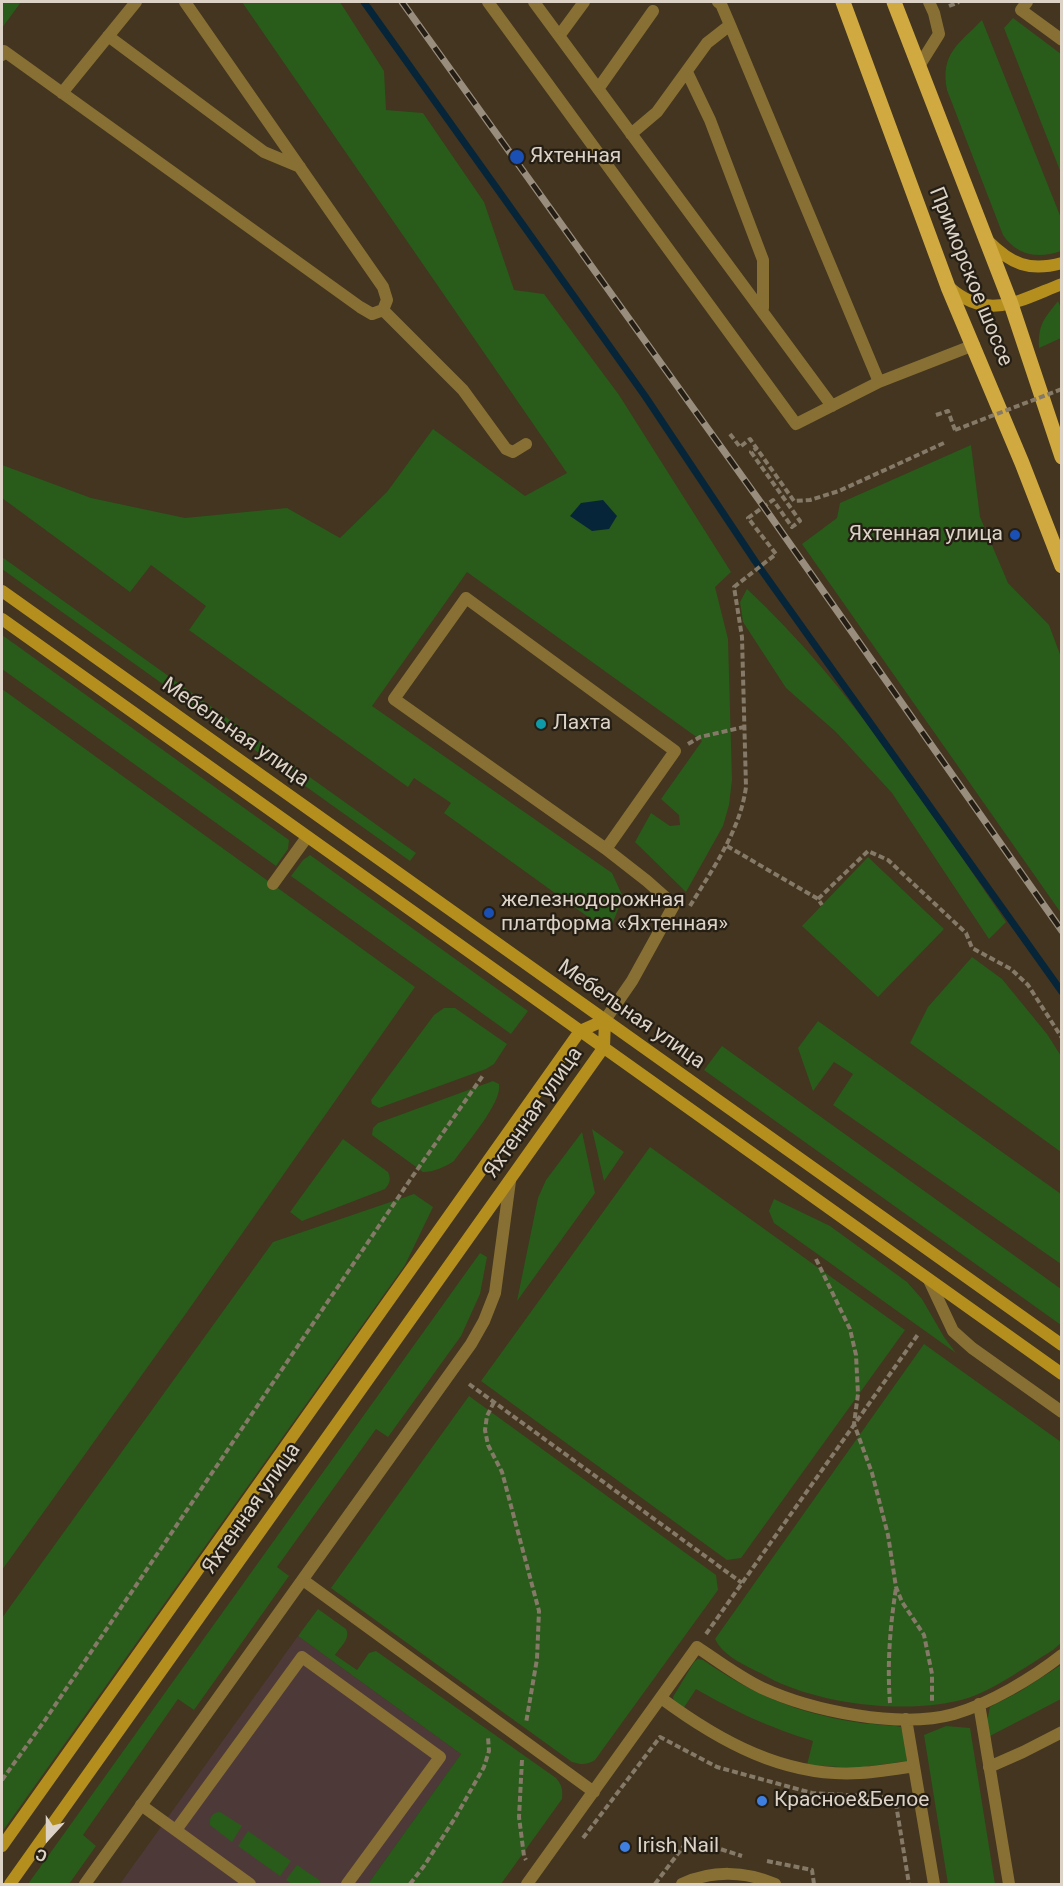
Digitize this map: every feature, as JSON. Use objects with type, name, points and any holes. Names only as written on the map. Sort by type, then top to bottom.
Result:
[{"type":"main road","name":"Приморское шоссе","points":[[843,2],[948,286],[974,345],[1062,566]]},
{"type":"main road","name":"Приморское шоссе","points":[[894,2],[1011,304],[1062,457]]},
{"type":"street","points":[[62,93],[136,2]]},
{"type":"street","points":[[2,55],[4,51],[360,307],[372,314],[383,310],[387,300],[383,287],[185,2]]},
{"type":"street","points":[[488,2],[796,424],[879,382],[974,345]]},
{"type":"street","points":[[534,2],[832,406]]},
{"type":"street","points":[[559,36],[584,2]]},
{"type":"street","points":[[718,2],[730,25],[879,382]]},
{"type":"street","points":[[919,66],[939,34],[929,2]]},
{"type":"street","points":[[1027,2],[1021,10],[1062,40]]},
{"type":"street","points":[[598,89],[653,10]]},
{"type":"street","points":[[631,134],[657,112],[707,43],[730,25]]},
{"type":"street","points":[[108,36],[264,152],[300,167]]},
{"type":"street","points":[[687,72],[710,120],[763,260],[763,308]]},
{"type":"street","points":[[986,240],[1003,256],[1019,264],[1042,268],[1062,263]]},
{"type":"street","points":[[948,286],[960,297],[986,307],[1011,304],[1062,284]]},
{"type":"street","points":[[383,310],[463,390],[506,449],[513,452],[526,444]]},
{"type":"street","name":"Мебельная улица","points":[[2,591],[1062,1345]]},
{"type":"street","points":[[605,1020],[632,981],[674,905],[606,849],[394,699],[466,598],[675,752],[606,849]]},
{"type":"street","name":"Мебельная улица","points":[[2,619],[1062,1374]]},
{"type":"street","points":[[273,884],[307,837]]},
{"type":"street","name":"Яхтенная улица","points":[[2,1846],[580,1031],[605,1020],[604,1047],[10,1884]]},
{"type":"street","points":[[85,1884],[471,1344],[484,1321],[495,1293],[510,1181]]},
{"type":"street","points":[[929,1280],[953,1331],[972,1348],[1062,1412]]},
{"type":"street","points":[[303,1580],[594,1792]]},
{"type":"street","points":[[527,1884],[697,1647],[754,1683],[788,1698],[844,1713],[891,1719],[932,1718],[954,1714],[1021,1682],[1062,1655]]},
{"type":"street","points":[[176,1830],[302,1657],[440,1757],[347,1884]]},
{"type":"street","points":[[661,1698],[729,1743],[769,1760],[818,1772],[838,1773],[914,1766]]},
{"type":"street","points":[[979,1704],[1009,1884]]},
{"type":"street","points":[[906,1719],[934,1884]]},
{"type":"street","points":[[989,1767],[1062,1732]]},
{"type":"street","points":[[141,1805],[250,1884]]},
{"type":"street","points":[[682,1884],[701,1876],[718,1873],[749,1875],[775,1884]]},
{"type":"path","points":[[936,415],[948,411],[955,430],[1062,389]]},
{"type":"path","points":[[730,434],[740,447],[750,439],[794,501]]},
{"type":"path","points":[[788,505],[794,501],[810,500],[839,491],[945,442]]},
{"type":"path","points":[[690,906],[727,846],[743,806],[746,787],[741,636],[734,587],[776,554],[748,518],[773,500],[792,527],[800,521],[751,452],[757,448]]},
{"type":"path","points":[[675,752],[700,737],[744,728]]},
{"type":"path","points":[[727,846],[818,899],[822,905]]},
{"type":"path","points":[[818,899],[868,851],[888,860],[966,933],[972,948],[1011,969],[1028,985],[1062,1038]]},
{"type":"path","points":[[2,1780],[484,1074]]},
{"type":"path","points":[[816,1259],[850,1329],[856,1355],[858,1394],[855,1424],[872,1473],[888,1535],[896,1587],[902,1602],[924,1635],[932,1674],[932,1718]]},
{"type":"path","points":[[697,1647],[919,1333]]},
{"type":"path","points":[[469,1384],[742,1583]]},
{"type":"path","points":[[494,1402],[487,1416],[486,1437],[502,1472],[539,1611],[537,1659],[524,1740],[519,1817],[524,1856],[535,1873]]},
{"type":"path","points":[[891,1719],[887,1670],[896,1587]]},
{"type":"path","points":[[410,1884],[449,1828],[484,1767],[489,1752],[488,1727]]},
{"type":"path","points":[[576,1848],[660,1737],[717,1767],[812,1793],[895,1798],[909,1884]]},
{"type":"shaded area","points":[[298,1636],[461,1754],[368,1884],[120,1884]]},
{"type":"green space","points":[[2,2],[21,2],[2,28]]},
{"type":"green space","points":[[242,2],[340,2],[384,71],[386,110],[423,113],[484,202],[514,290],[544,294],[619,395],[731,572],[715,587],[728,639],[732,780],[729,805],[723,826],[686,892],[635,842],[651,813],[670,826],[680,825],[679,815],[661,799],[702,741],[467,572],[372,706],[612,873],[623,897],[609,932],[444,813],[451,803],[414,778],[408,787],[189,630],[206,606],[151,565],[130,592],[2,498],[2,465],[91,498],[185,518],[287,508],[340,538],[387,492],[433,429],[525,496],[567,473]]},
{"type":"green space","points":[[1013,18],[1061,54],[1061,173],[1004,28]]},
{"type":"green space","points":[[982,20],[1061,218],[1061,251],[1045,255],[1029,254],[1015,247],[1003,235],[947,90],[946,67],[953,50]]},
{"type":"green space","points":[[1058,301],[1061,308],[1061,338],[1039,348],[1043,322]]},
{"type":"green space","points":[[971,445],[980,517],[1008,583],[1049,625],[1061,657],[1061,913],[802,544],[837,518],[840,503]]},
{"type":"green space","points":[[2,557],[416,853],[410,861],[2,569]]},
{"type":"green space","points":[[747,589],[820,665],[886,748],[947,835],[1006,922],[989,939],[892,793],[836,732],[786,688],[743,622],[740,602]]},
{"type":"green space","points":[[2,635],[289,840],[288,849],[276,866],[2,669]]},
{"type":"green space","points":[[2,689],[415,987],[187,1312],[2,1570]]},
{"type":"green space","points":[[310,855],[528,1011],[511,1034],[291,876],[303,860]]},
{"type":"green space","points":[[868,857],[944,929],[878,997],[802,926]]},
{"type":"green space","points":[[972,957],[1002,979],[1047,1034],[1061,1056],[1061,1152],[910,1043],[928,1007]]},
{"type":"green space","points":[[444,1008],[455,1008],[507,1044],[494,1064],[486,1069],[379,1108],[372,1104],[371,1100],[434,1015]]},
{"type":"green space","points":[[818,1021],[1061,1194],[1061,1264],[833,1105],[853,1074],[834,1062],[813,1091],[798,1048]]},
{"type":"green space","points":[[722,1046],[1061,1289],[1061,1325],[704,1070]]},
{"type":"green space","points":[[493,1081],[499,1084],[499,1092],[489,1112],[454,1161],[443,1167],[423,1172],[372,1135],[373,1128],[378,1123]]},
{"type":"green space","points":[[592,1129],[624,1152],[604,1181]]},
{"type":"green space","points":[[582,1132],[595,1193],[517,1301],[538,1198],[546,1180]]},
{"type":"green space","points":[[343,1139],[388,1172],[390,1179],[388,1185],[385,1189],[302,1221],[290,1212]]},
{"type":"green space","points":[[650,1147],[905,1330],[741,1558],[727,1560],[481,1381]]},
{"type":"green space","points":[[414,1194],[433,1207],[405,1265],[2,1832],[2,1618],[273,1242]]},
{"type":"green space","points":[[774,1199],[830,1226],[907,1282],[922,1299],[956,1353],[774,1223],[769,1211]]},
{"type":"green space","points":[[480,1253],[487,1257],[480,1294],[461,1336],[388,1437],[376,1429],[277,1567],[289,1576],[194,1710],[178,1699],[83,1835],[96,1846],[69,1884],[28,1884]]},
{"type":"green space","points":[[924,1344],[1061,1442],[1061,1643],[1019,1672],[981,1693],[936,1705],[892,1706],[845,1702],[782,1684],[732,1657],[715,1639]]},
{"type":"green space","points":[[469,1396],[716,1575],[718,1590],[595,1760],[589,1763],[572,1762],[331,1588]]},
{"type":"green space","points":[[318,1609],[346,1629],[346,1640],[335,1655],[357,1670],[369,1653],[376,1651],[558,1781],[562,1788],[562,1799],[501,1884],[368,1884],[461,1754],[298,1636]]},
{"type":"green space","points":[[698,1659],[757,1692],[794,1707],[834,1718],[901,1727],[907,1761],[857,1768],[807,1765],[813,1741],[753,1718],[696,1689],[683,1709],[673,1697]]},
{"type":"green space","points":[[1061,1665],[1061,1699],[990,1736],[987,1721],[990,1707],[1019,1692]]},
{"type":"green space","points":[[946,1726],[970,1728],[995,1884],[948,1884],[924,1735]]},
{"type":"green space","points":[[220,1812],[242,1826],[232,1842],[210,1825],[212,1816]]},
{"type":"green space","points":[[248,1831],[291,1861],[280,1876],[238,1846]]},
{"type":"green space","points":[[297,1865],[319,1880],[321,1884],[292,1884],[286,1880]]},
{"type":"water","points":[[603,500],[617,516],[609,529],[592,531],[570,516],[581,503]]},
{"type":"waterway","points":[[364,2],[645,396],[755,561],[1062,992]]},
{"type":"railway","points":[[402,2],[764,507],[1062,931]]},
{"type":"place","name":"Яхтенная","points":[[517,157]]},
{"type":"place","name":"Яхтенная улица","points":[[1015,535]]},
{"type":"place","name":"Лахта","points":[[541,724]]},
{"type":"place","name":"железнодорожная платформа «Яхтенная»","points":[[489,913]]},
{"type":"place","name":"Красное&Белое","points":[[762,1801]]},
{"type":"place","name":"Irish Nail","points":[[625,1847]]}]
